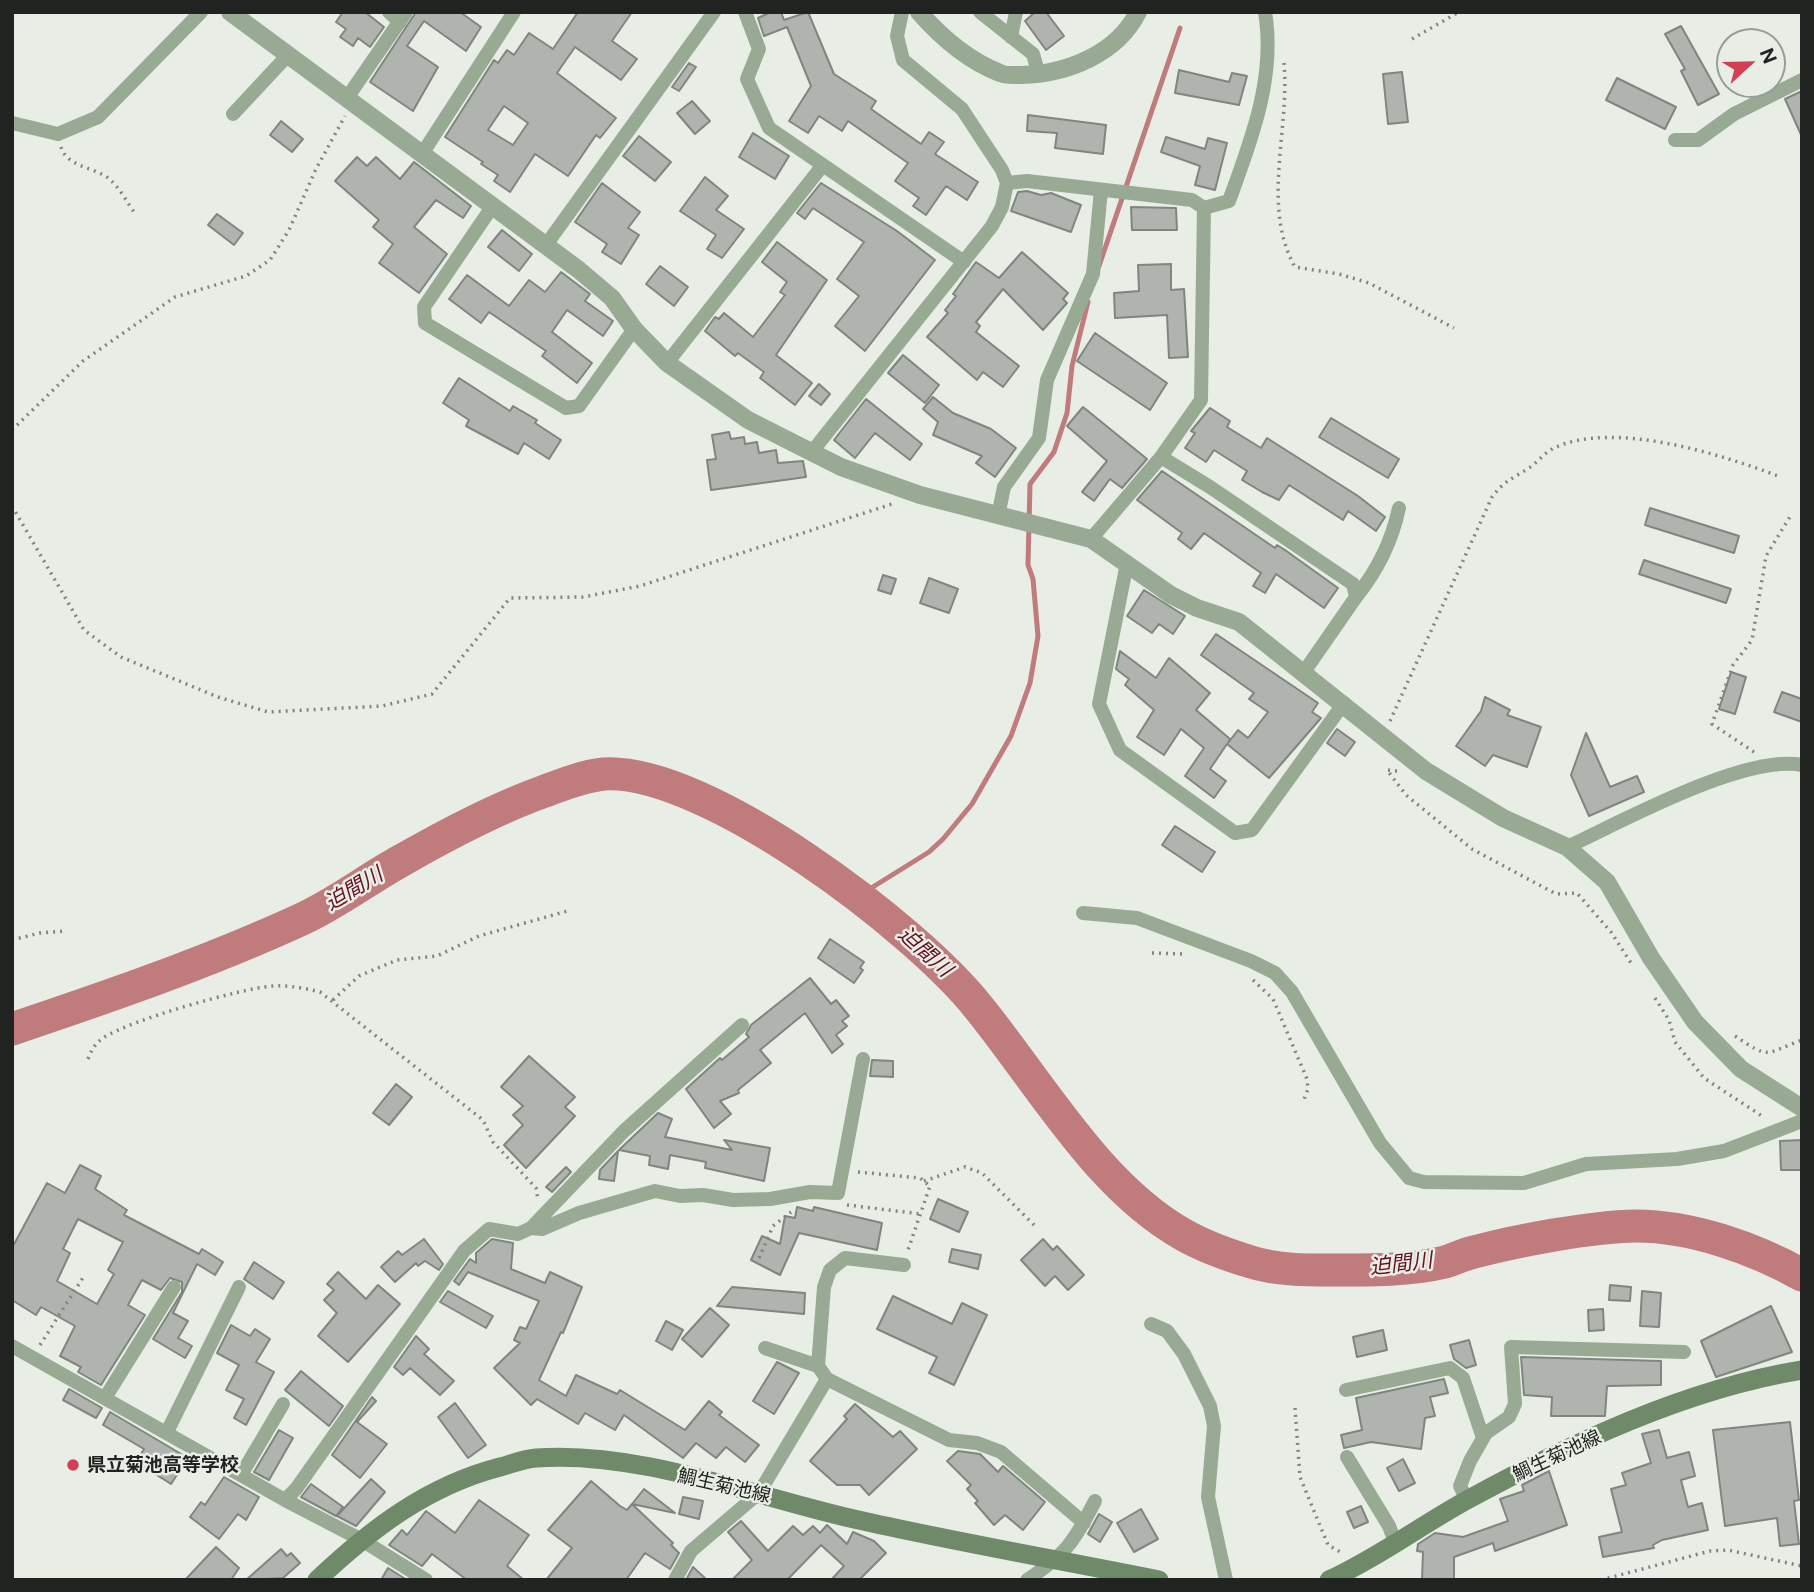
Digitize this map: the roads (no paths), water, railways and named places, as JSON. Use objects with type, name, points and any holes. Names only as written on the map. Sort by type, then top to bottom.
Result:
[{"type":"main road","name":"鯛生菊池線","points":[[1341,1577],[1467,1500],[1635,1419],[1758,1377],[1802,1370]]},
{"type":"main road","name":"鯛生菊池線","points":[[317,1580],[360,1539],[423,1496],[472,1474],[534,1458],[586,1459],[649,1469],[759,1493],[860,1521],[1159,1580]]},
{"type":"street","points":[[12,123],[58,134],[98,117],[201,12]]},
{"type":"street","points":[[230,12],[546,246],[612,298],[634,329],[667,363],[748,420],[811,453],[920,495],[1091,539],[1171,595],[1197,608],[1239,621],[1436,777],[1503,818],[1567,847],[1607,882],[1651,958],[1695,1022],[1741,1069],[1802,1108]]},
{"type":"street","points":[[422,154],[513,12]]},
{"type":"street","points":[[546,246],[714,12]]},
{"type":"street","points":[[745,12],[759,49],[747,79],[769,128],[964,262]]},
{"type":"street","points":[[811,453],[992,226],[1002,207],[1007,183],[1002,170],[962,109],[903,60],[897,36],[902,12]]},
{"type":"street","points":[[919,12],[969,58],[1003,75],[1039,75],[1101,54],[1131,27],[1139,12]]},
{"type":"street","points":[[980,12],[1033,54],[1039,75]]},
{"type":"street","points":[[1011,37],[1016,12]]},
{"type":"street","points":[[1007,183],[1027,181],[1192,200],[1204,208],[1229,201],[1265,88],[1268,30],[1265,12]]},
{"type":"street","points":[[350,100],[398,16]]},
{"type":"street","points":[[233,114],[289,54]]},
{"type":"street","points":[[1675,140],[1699,140],[1734,114],[1802,80]]},
{"type":"street","points":[[667,363],[823,165]]},
{"type":"street","points":[[998,516],[1004,487],[1039,438],[1046,380],[1093,274],[1101,190]]},
{"type":"street","points":[[492,207],[424,307],[425,323],[566,408],[579,406],[634,329]]},
{"type":"street","points":[[1091,539],[1161,457],[1201,400],[1204,208]]},
{"type":"street","points":[[1161,457],[1353,584],[1356,597]]},
{"type":"street","points":[[1304,672],[1367,583],[1393,534],[1399,508]]},
{"type":"street","points":[[1127,563],[1099,704],[1120,750],[1235,833],[1252,830],[1344,703]]},
{"type":"street","points":[[1567,847],[1689,791],[1769,765],[1802,765]]},
{"type":"street","points":[[1083,913],[1137,918],[1275,973],[1292,992],[1380,1143],[1409,1178],[1424,1182],[1524,1183],[1586,1164],[1677,1159],[1724,1151],[1802,1121]]},
{"type":"street","points":[[285,1500],[296,1489],[464,1251],[489,1230],[518,1234],[531,1228],[624,1131],[742,1025]]},
{"type":"street","points":[[531,1228],[542,1229],[579,1213],[655,1191],[680,1196],[703,1195],[733,1200],[770,1199],[810,1192],[838,1194],[863,1059]]},
{"type":"street","points":[[818,1366],[824,1287],[830,1270],[845,1258],[904,1265]]},
{"type":"street","points":[[105,1398],[174,1287]]},
{"type":"street","points":[[167,1433],[239,1287]]},
{"type":"street","points":[[1151,1324],[1167,1331],[1179,1346],[1210,1406],[1214,1426],[1208,1497],[1226,1580]]},
{"type":"street","points":[[12,1346],[285,1500],[360,1539],[426,1580]]},
{"type":"street","points":[[1467,1500],[1460,1486],[1483,1438],[1509,1417],[1515,1404],[1511,1347],[1684,1352]]},
{"type":"street","points":[[765,1348],[818,1366],[827,1379],[948,1440],[977,1443],[1001,1452],[1084,1523]]},
{"type":"street","points":[[1346,1390],[1450,1368],[1463,1378],[1483,1438]]},
{"type":"street","points":[[675,1580],[691,1551],[759,1493],[827,1379]]},
{"type":"street","points":[[241,1475],[283,1404]]},
{"type":"street","points":[[1347,1457],[1389,1526],[1395,1542]]},
{"type":"street","points":[[1027,1580],[1057,1560],[1076,1540],[1095,1501]]},
{"type":"waterway","points":[[1099,266],[1180,28]]},
{"type":"waterway","points":[[860,895],[929,852],[943,839],[972,804],[1011,736],[1030,683],[1038,636],[1033,579],[1028,565],[1030,484],[1054,452],[1067,413],[1072,366],[1088,302]]},
{"type":"waterway","name":"迫間川","points":[[12,1029],[193,965],[265,936],[325,907],[433,843],[526,798],[596,775],[647,779],[697,797],[751,825],[806,859],[909,937],[979,1008],[1072,1132],[1124,1190],[1153,1215],[1208,1247],[1251,1262],[1284,1268],[1394,1269],[1445,1262],[1470,1253],[1555,1235],[1636,1226],[1678,1230],[1722,1240],[1764,1256],[1802,1275]]},
{"type":"place","name":"県立菊池高等学校","points":[[73,1465]]}]
